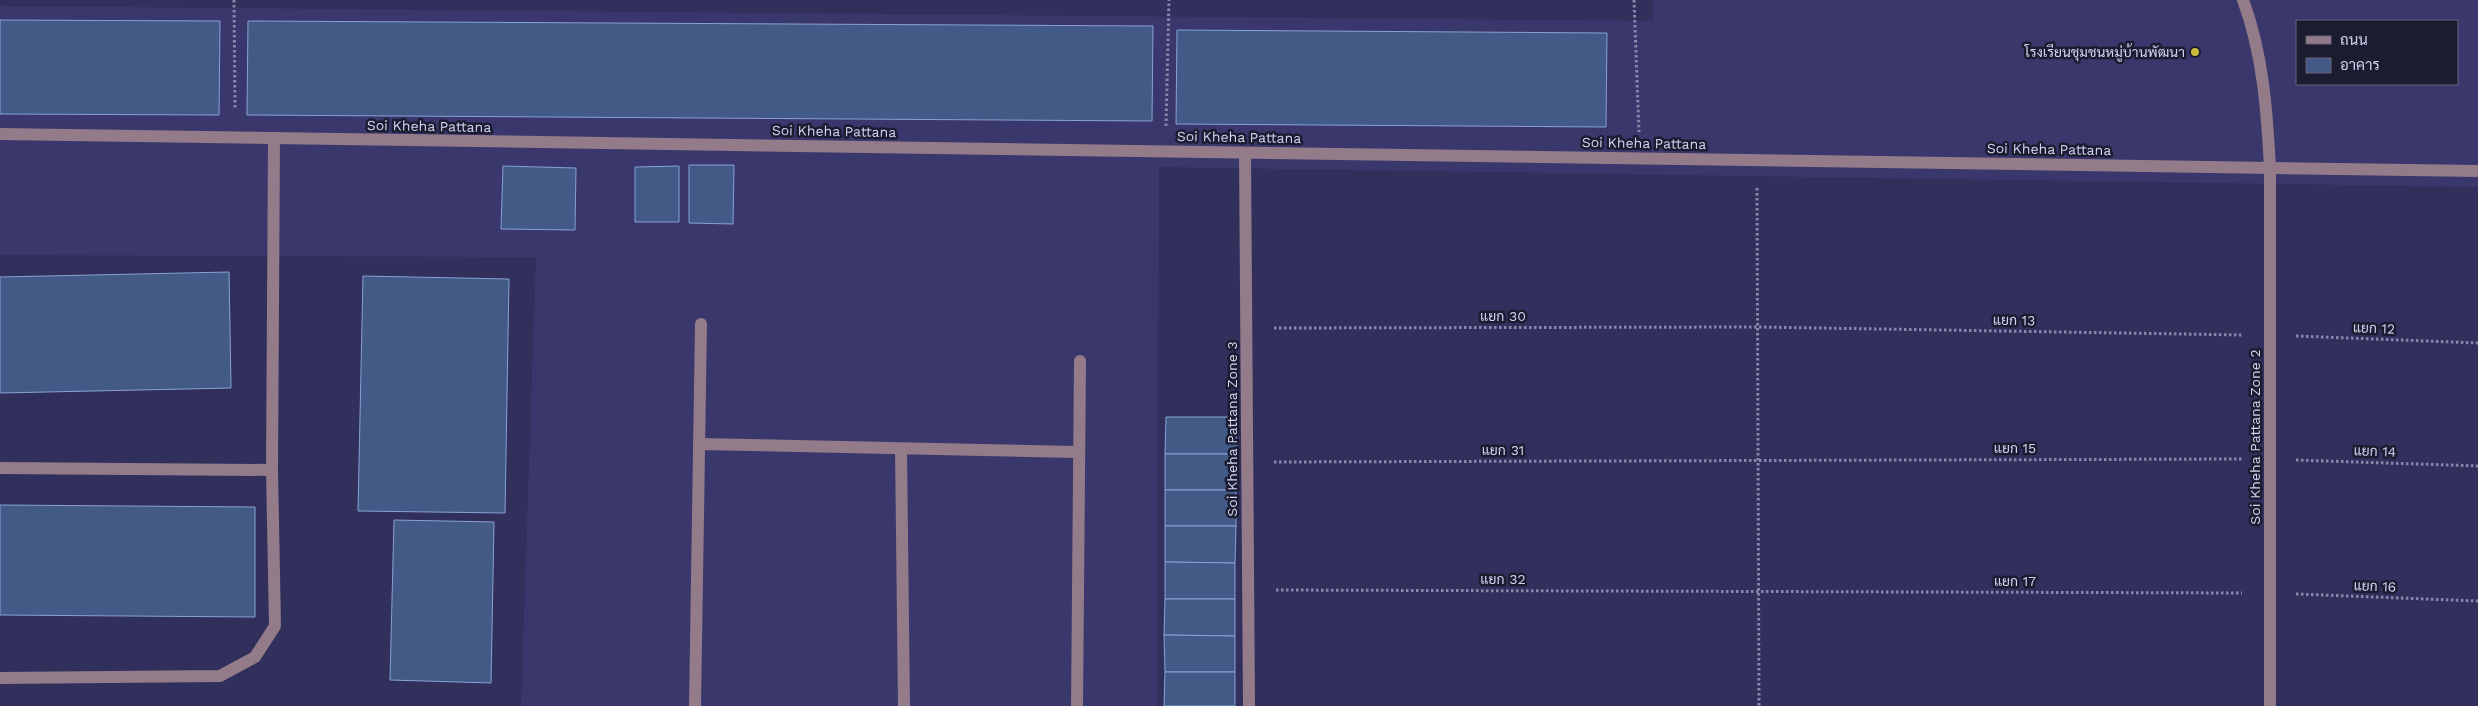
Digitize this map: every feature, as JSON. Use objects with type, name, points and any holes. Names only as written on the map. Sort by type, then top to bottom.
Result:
[{"type":"street","name":"Soi Kheha Pattana Zone 2","points":[[2243,0],[2249,17],[2265,92],[2270,168],[2270,706]]},
{"type":"street","name":"Soi Kheha Pattana","points":[[0,134],[2478,171]]},
{"type":"street","points":[[0,678],[220,676],[255,657],[276,626],[272,470],[274,138]]},
{"type":"street","name":"Soi Kheha Pattana Zone 3","points":[[1245,152],[1249,706]]},
{"type":"street","points":[[695,706],[701,324]]},
{"type":"street","points":[[1077,706],[1080,361]]},
{"type":"street","points":[[699,444],[1079,452]]},
{"type":"street","points":[[901,449],[904,706]]},
{"type":"street","points":[[0,468],[272,470]]},
{"type":"path","points":[[234,0],[236,138]]},
{"type":"path","points":[[1166,151],[1169,0]]},
{"type":"path","points":[[1634,0],[1640,158]]},
{"type":"path","points":[[1757,160],[1758,706]]},
{"type":"path","name":"แยก 30","points":[[1247,328],[1758,327]]},
{"type":"path","name":"แยก 13","points":[[1758,327],[2270,335]]},
{"type":"path","name":"แยก 12","points":[[2270,335],[2478,343]]},
{"type":"path","name":"แยก 15","points":[[1759,460],[2271,459]]},
{"type":"path","name":"แยก 14","points":[[2271,459],[2478,466]]},
{"type":"path","name":"แยก 31","points":[[1248,462],[1759,460]]},
{"type":"path","name":"แยก 32","points":[[1248,589],[1759,591]]},
{"type":"path","name":"แยก 17","points":[[1759,591],[2271,594]]},
{"type":"path","name":"แยก 16","points":[[2271,594],[2478,601]]},
{"type":"shaded area","points":[[1653,0],[2478,0],[2478,187],[1159,167],[1157,706],[521,706],[536,257],[0,255],[0,6],[1653,21]]},
{"type":"building","points":[[0,20],[220,21],[219,115],[0,114]]},
{"type":"building","points":[[248,21],[1153,26],[1152,121],[247,115]]},
{"type":"building","points":[[1177,30],[1607,33],[1606,127],[1176,124]]},
{"type":"building","points":[[689,165],[734,165],[733,224],[689,223]]},
{"type":"building","points":[[503,166],[576,168],[575,230],[501,229]]},
{"type":"building","points":[[679,166],[679,222],[635,222],[635,167]]},
{"type":"building","points":[[229,272],[231,388],[0,393],[0,277]]},
{"type":"building","points":[[363,276],[509,279],[505,513],[358,511]]},
{"type":"building","points":[[1166,417],[1236,417],[1236,454],[1165,454]]},
{"type":"building","points":[[1165,454],[1236,454],[1236,490],[1165,490]]},
{"type":"building","points":[[1165,490],[1236,490],[1236,526],[1165,526]]},
{"type":"building","points":[[0,505],[255,507],[255,617],[0,615]]},
{"type":"building","points":[[394,520],[494,522],[491,683],[390,680]]},
{"type":"building","points":[[1165,526],[1236,526],[1235,563],[1165,562]]},
{"type":"building","points":[[1165,562],[1235,563],[1235,599],[1165,599]]},
{"type":"building","points":[[1165,599],[1235,599],[1235,636],[1164,635]]},
{"type":"building","points":[[1164,635],[1235,636],[1235,672],[1165,672]]},
{"type":"building","points":[[1165,672],[1235,672],[1235,706],[1164,706]]},
{"type":"place","name":"โรงเรียนชุมชนหมู่บ้านพัฒนา","points":[[2195,52]]}]
